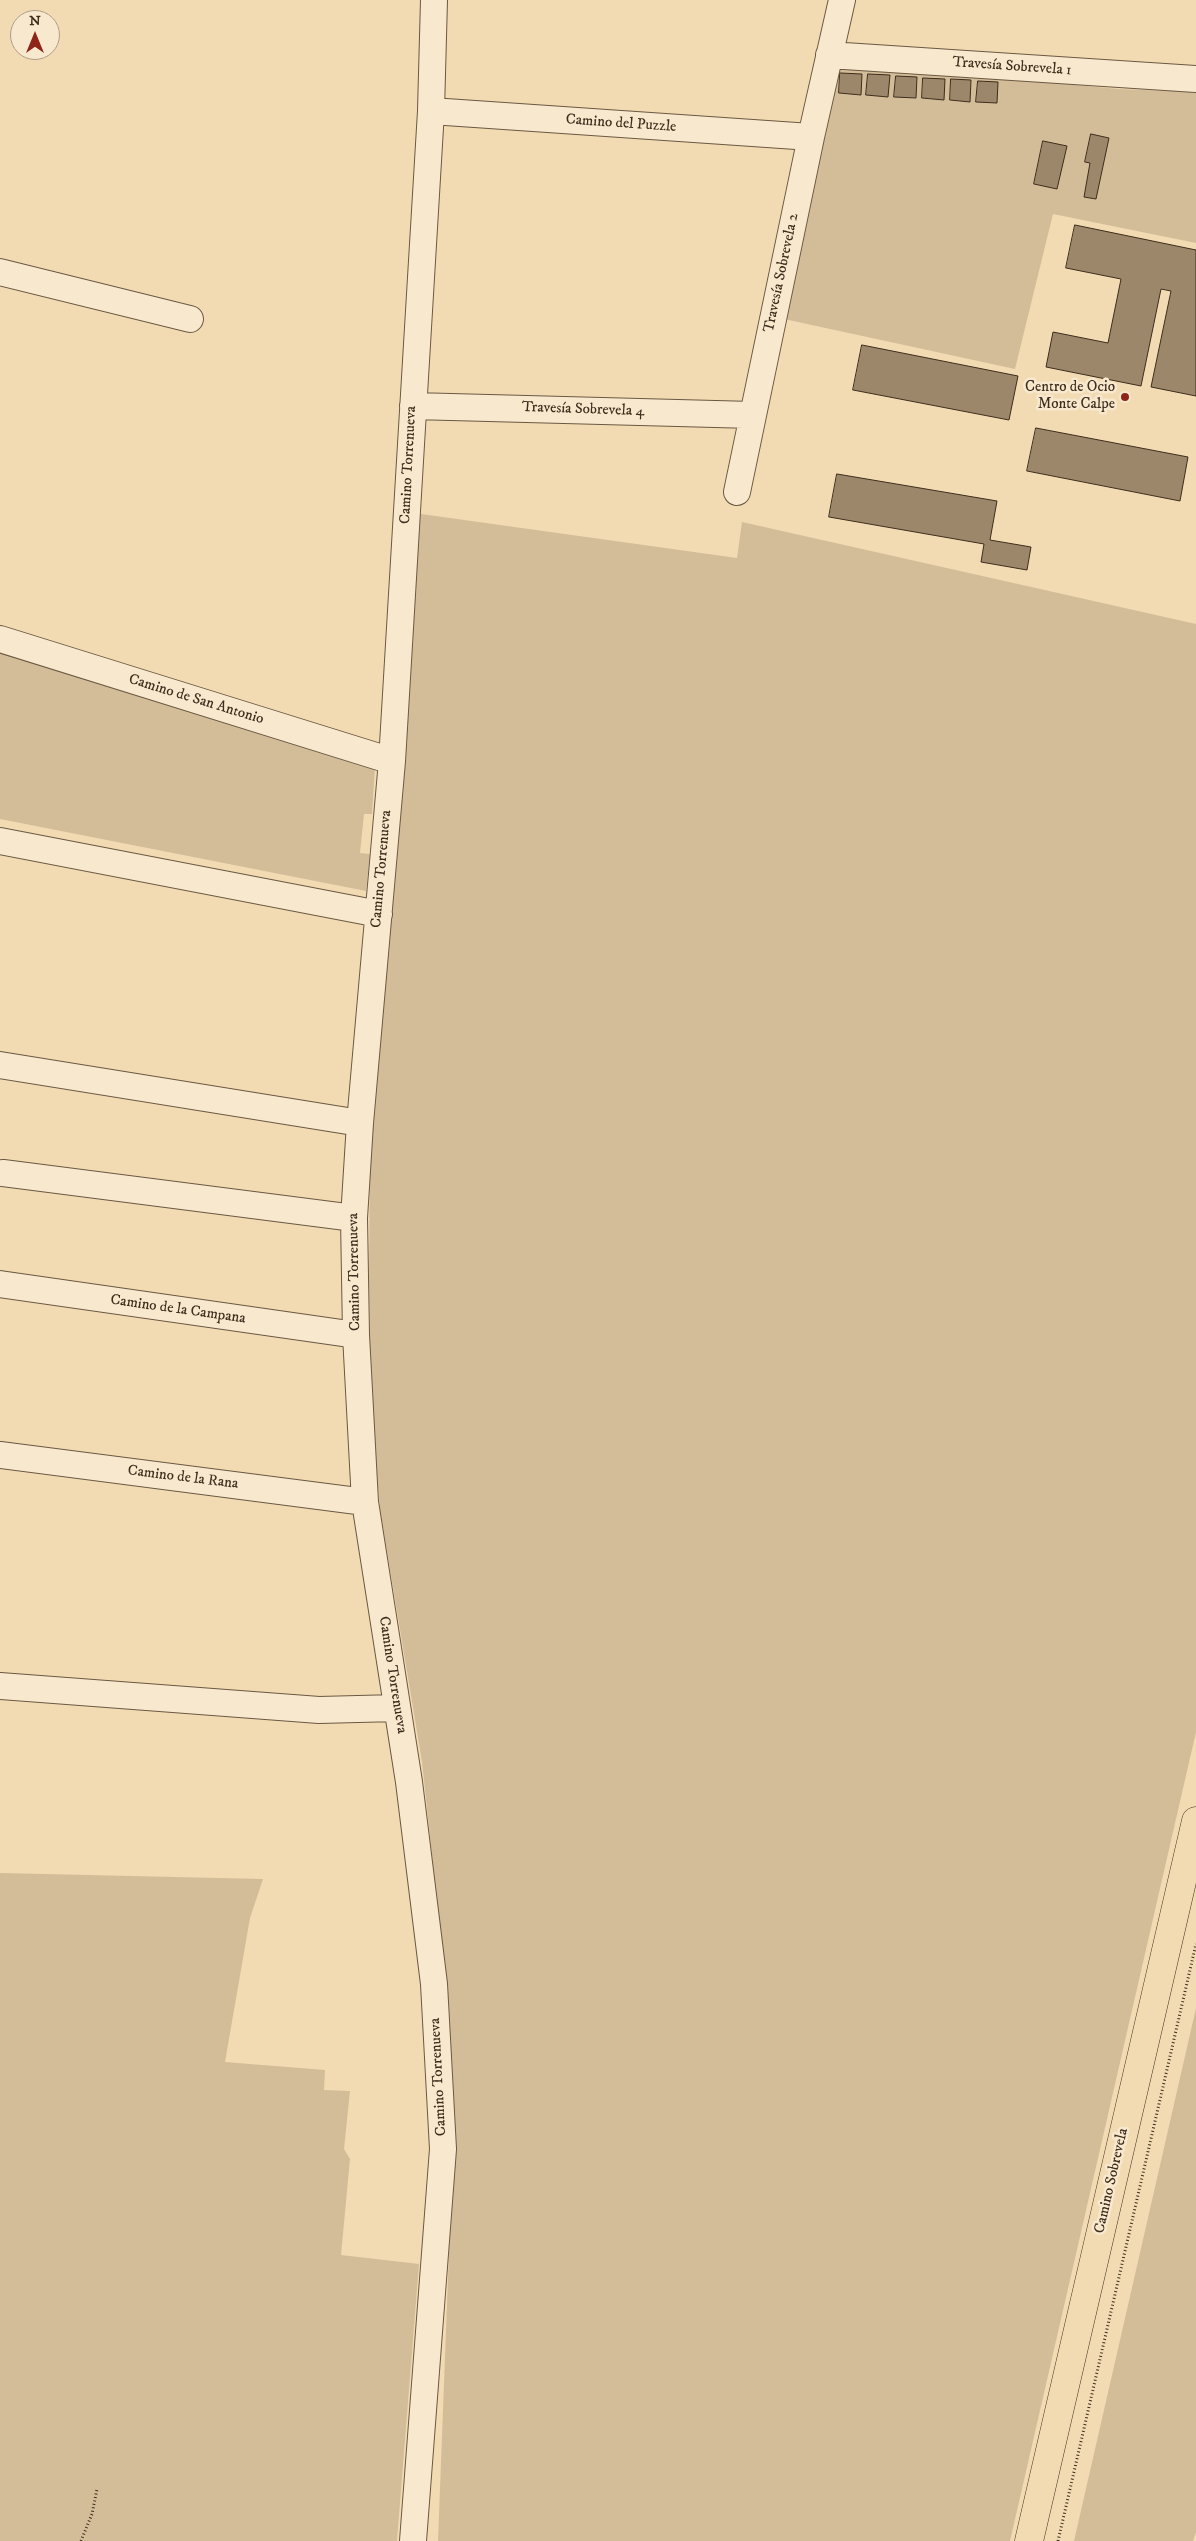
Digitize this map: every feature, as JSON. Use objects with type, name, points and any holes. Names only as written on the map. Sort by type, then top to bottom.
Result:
[{"type":"main road","name":"Camino Sobrevela","points":[[1029,2541],[1196,1821]]},
{"type":"street","name":"Camino Torrenueva","points":[[413,2541],[443,2149],[434,1984],[397,1708],[365,1502],[356,1335],[354,1218],[360,1123],[392,761],[431,111],[434,0]]},
{"type":"street","name":"Travesía Sobrevela 2","points":[[737,492],[828,55],[842,0]]},
{"type":"street","name":"Travesía Sobrevela 1","points":[[828,55],[1196,79]]},
{"type":"street","name":"Camino del Puzzle","points":[[431,111],[811,137]]},
{"type":"street","points":[[0,272],[190,319]]},
{"type":"street","name":"Travesía Sobrevela 4","points":[[412,406],[753,415]]},
{"type":"street","name":"Camino de San Antonio","points":[[0,639],[392,761]]},
{"type":"street","points":[[0,841],[379,914]]},
{"type":"street","points":[[0,1065],[360,1123]]},
{"type":"street","points":[[3,1173],[354,1218]]},
{"type":"street","name":"Camino de la Campana","points":[[0,1284],[356,1335]]},
{"type":"street","name":"Camino de la Rana","points":[[0,1455],[365,1502]]},
{"type":"street","points":[[0,1686],[319,1710],[397,1708]]},
{"type":"path","points":[[1058,2541],[1196,1944]]},
{"type":"path","points":[[81,2541],[92,2514],[97,2488]]},
{"type":"shaded area","points":[[847,64],[1119,89],[1196,92],[1196,243],[1053,214],[1015,369],[784,319],[834,73]]},
{"type":"shaded area","points":[[414,513],[737,558],[742,522],[1196,624],[1196,1732],[1010,2541],[438,2541],[453,2146],[450,2023],[422,1762],[380,1509],[371,1407],[369,1279],[370,1136],[391,924]]},
{"type":"shaded area","points":[[0,648],[375,767],[372,814],[364,814],[360,853],[370,854],[366,891],[0,819]]},
{"type":"shaded area","points":[[0,1873],[263,1879],[250,1918],[225,2062],[325,2070],[324,2090],[350,2091],[344,2149],[350,2159],[341,2255],[419,2264],[397,2541],[0,2541]]},
{"type":"shaded area","points":[[1196,2008],[1196,2532],[1193,2541],[1074,2541]]},
{"type":"building","points":[[840,73],[862,74],[861,95],[839,93]]},
{"type":"building","points":[[868,74],[890,75],[888,97],[866,95]]},
{"type":"building","points":[[896,76],[917,77],[916,98],[894,97]]},
{"type":"building","points":[[923,78],[945,79],[944,100],[922,98]]},
{"type":"building","points":[[951,79],[971,80],[970,102],[950,100]]},
{"type":"building","points":[[978,81],[998,82],[997,103],[976,102]]},
{"type":"building","points":[[1091,134],[1109,138],[1096,199],[1084,197],[1090,163],[1085,162]]},
{"type":"building","points":[[1043,141],[1067,146],[1057,189],[1034,184]]},
{"type":"building","points":[[1075,225],[1196,250],[1196,396],[1151,387],[1171,291],[1161,289],[1141,386],[1046,367],[1053,332],[1108,343],[1121,279],[1066,268]]},
{"type":"building","points":[[862,345],[1018,376],[1009,420],[853,390]]},
{"type":"building","points":[[1036,428],[1188,457],[1180,501],[1027,471]]},
{"type":"building","points":[[837,474],[997,501],[990,540],[1031,547],[1027,570],[981,562],[984,544],[829,517]]},
{"type":"place","name":"Centro de Ocio Monte Calpe","points":[[1125,397]]}]
